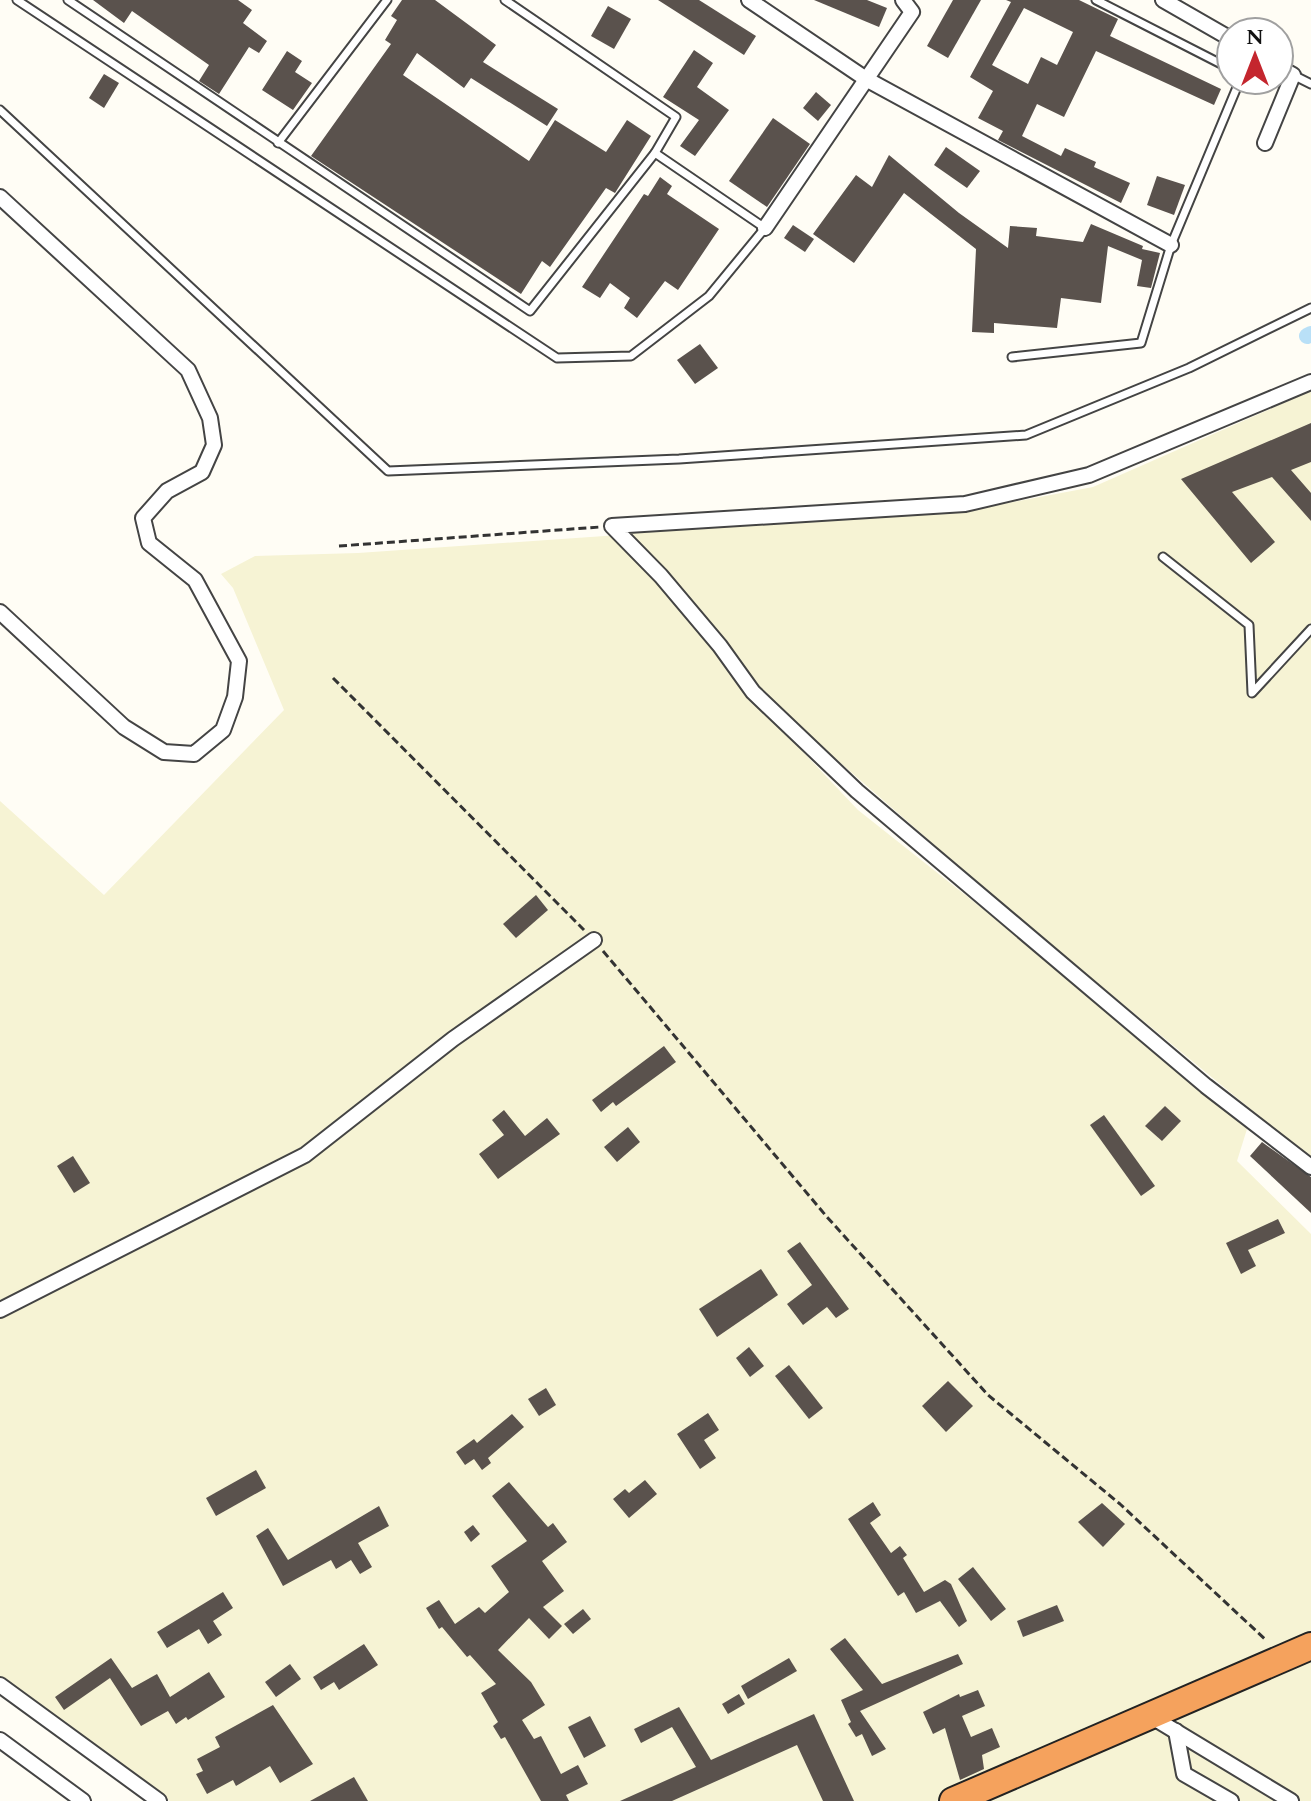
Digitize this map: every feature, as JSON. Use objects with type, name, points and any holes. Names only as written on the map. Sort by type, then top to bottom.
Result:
[{"type":"highway","points":[[953,1801],[1311,1646]]},
{"type":"street","points":[[749,0],[866,79],[1171,245]]},
{"type":"street","points":[[765,228],[912,12],[903,0]]},
{"type":"street","points":[[1163,0],[1215,30]]},
{"type":"street","points":[[1265,143],[1284,96]]},
{"type":"street","points":[[0,197],[188,370],[210,418],[214,445],[202,472],[167,491],[143,518],[149,543],[195,580],[239,661],[235,697],[223,730],[194,754],[164,752],[124,727],[0,612]]},
{"type":"street","points":[[612,526],[965,504],[1089,475],[1311,382]]},
{"type":"street","points":[[612,526],[720,646],[753,692],[857,791],[1206,1086],[1311,1167]]},
{"type":"street","points":[[0,1310],[305,1155],[453,1039],[594,940]]},
{"type":"street","points":[[0,1685],[159,1801]]},
{"type":"street","points":[[1152,1717],[1291,1801]]},
{"type":"street","points":[[1176,1731],[1184,1774],[1231,1801]]},
{"type":"street","points":[[0,1740],[83,1801]]},
{"type":"lane","points":[[17,0],[557,358],[631,356],[709,296],[765,228],[655,153]]},
{"type":"lane","points":[[68,0],[530,311],[655,153],[676,117],[505,0]]},
{"type":"lane","points":[[278,143],[387,0]]},
{"type":"lane","points":[[1096,0],[1215,61]]},
{"type":"lane","points":[[1012,357],[1141,343],[1171,245],[1233,96]]},
{"type":"lane","points":[[0,110],[388,471],[679,459],[1026,435],[1189,368],[1311,308]]},
{"type":"lane","points":[[1163,557],[1249,625],[1252,693],[1311,629]]},
{"type":"path","points":[[339,546],[612,526]]},
{"type":"path","points":[[333,678],[594,940],[827,1217],[988,1395],[1120,1504],[1284,1658]]},
{"type":"shaded area","points":[[1311,391],[1311,1159],[1010,911],[757,690],[627,533],[965,511],[1093,487]]},
{"type":"shaded area","points":[[619,535],[718,648],[750,696],[858,810],[1089,993],[1247,1129],[1237,1161],[1311,1234],[1311,1639],[936,1801],[170,1801],[0,1676],[0,801],[104,895],[284,710],[233,588],[221,574],[255,556],[358,553]]},
{"type":"shaded area","points":[[1311,1652],[1311,1801],[979,1801]]},
{"type":"building","points":[[93,0],[238,0],[252,10],[243,23],[267,41],[259,53],[249,47],[219,94],[199,81],[209,65],[132,11],[124,23]]},
{"type":"building","points":[[402,0],[435,0],[496,45],[483,62],[558,109],[547,126],[471,78],[464,88],[417,53],[403,75],[529,161],[555,120],[606,152],[627,120],[651,136],[615,193],[606,188],[550,267],[542,261],[521,294],[311,156],[391,44],[385,40],[397,20],[391,16]]},
{"type":"building","points":[[658,0],[699,0],[756,36],[744,55]]},
{"type":"building","points":[[814,0],[867,0],[887,8],[879,27]]},
{"type":"building","points":[[953,0],[981,0],[948,58],[927,46]]},
{"type":"building","points":[[1006,0],[1079,0],[1118,19],[1110,36],[1215,86],[1215,96],[1218,96],[1214,105],[1096,51],[1064,117],[1037,104],[1022,136],[1061,156],[1065,148],[1096,162],[1094,167],[1130,183],[1121,203],[998,140],[1003,131],[978,118],[993,91],[970,77],[1011,2]],"holes":[[[1024,8],[1073,32],[1057,65],[1041,57],[1028,84],[992,65]]]},
{"type":"building","points":[[608,6],[631,19],[614,49],[591,36]]},
{"type":"building","points":[[694,50],[713,63],[697,87],[729,110],[695,156],[680,146],[699,120],[663,97]]},
{"type":"building","points":[[287,51],[302,61],[295,72],[312,83],[293,110],[262,90]]},
{"type":"building","points":[[104,74],[119,83],[104,108],[89,98]]},
{"type":"building","points":[[816,92],[831,105],[818,121],[803,108]]},
{"type":"building","points":[[773,118],[810,144],[767,207],[729,181]]},
{"type":"building","points":[[946,147],[980,171],[967,188],[934,165]]},
{"type":"building","points":[[889,155],[959,213],[1008,248],[1010,226],[1037,228],[1036,236],[1083,242],[1091,224],[1143,246],[1142,249],[1160,253],[1151,288],[1137,286],[1142,260],[1108,246],[1101,303],[1061,298],[1057,328],[994,323],[994,333],[972,332],[976,249],[904,193],[854,263],[813,234],[856,175],[872,187]]},
{"type":"building","points":[[1157,176],[1185,185],[1174,215],[1147,205]]},
{"type":"building","points":[[660,177],[672,186],[667,194],[719,229],[678,290],[665,281],[637,318],[624,308],[630,298],[610,283],[600,298],[582,287],[644,194],[648,196]]},
{"type":"building","points":[[793,225],[814,239],[805,252],[784,238]]},
{"type":"building","points":[[700,344],[718,368],[695,384],[677,360]]},
{"type":"building","points":[[1311,423],[1311,462],[1291,470],[1311,493],[1311,521],[1272,477],[1232,492],[1275,542],[1251,563],[1181,479]]},
{"type":"building","points":[[536,895],[548,910],[516,938],[503,924]]},
{"type":"building","points":[[664,1046],[676,1062],[616,1106],[613,1102],[601,1112],[592,1100]]},
{"type":"building","points":[[1165,1106],[1181,1121],[1162,1141],[1145,1126]]},
{"type":"building","points":[[504,1110],[525,1136],[547,1118],[560,1134],[498,1179],[479,1154],[504,1135],[492,1120]]},
{"type":"building","points":[[1104,1115],[1155,1186],[1141,1196],[1090,1125]]},
{"type":"building","points":[[628,1127],[640,1142],[617,1162],[604,1147]]},
{"type":"building","points":[[1262,1142],[1311,1177],[1311,1213],[1250,1156]]},
{"type":"building","points":[[73,1156],[90,1183],[74,1193],[57,1166]]},
{"type":"building","points":[[1278,1219],[1285,1233],[1248,1250],[1256,1266],[1241,1274],[1226,1243]]},
{"type":"building","points":[[800,1242],[849,1309],[836,1318],[827,1307],[803,1325],[787,1304],[812,1285],[787,1251]]},
{"type":"building","points":[[761,1269],[778,1295],[717,1337],[699,1309]]},
{"type":"building","points":[[749,1347],[764,1366],[750,1377],[736,1358]]},
{"type":"building","points":[[789,1365],[823,1408],[809,1419],[775,1376]]},
{"type":"building","points":[[948,1381],[973,1406],[946,1432],[922,1406]]},
{"type":"building","points":[[546,1388],[556,1405],[539,1416],[528,1399]]},
{"type":"building","points":[[708,1413],[719,1430],[704,1440],[716,1458],[700,1469],[677,1434]]},
{"type":"building","points":[[512,1414],[524,1427],[488,1458],[491,1463],[482,1470],[474,1459],[465,1465],[456,1452],[474,1439],[477,1443]]},
{"type":"building","points":[[256,1470],[266,1488],[216,1516],[206,1498]]},
{"type":"building","points":[[645,1480],[657,1494],[629,1518],[613,1499],[625,1489],[629,1493]]},
{"type":"building","points":[[509,1482],[548,1527],[553,1523],[567,1542],[542,1561],[564,1591],[543,1607],[562,1626],[549,1639],[529,1618],[498,1650],[531,1682],[545,1705],[522,1720],[534,1739],[541,1736],[561,1774],[578,1765],[588,1784],[566,1795],[569,1801],[541,1801],[505,1737],[501,1739],[493,1726],[498,1722],[481,1693],[496,1684],[470,1655],[467,1657],[442,1627],[439,1629],[426,1608],[439,1600],[455,1624],[479,1607],[485,1613],[509,1592],[491,1566],[527,1541],[492,1496]]},
{"type":"building","points":[[873,1502],[881,1515],[870,1523],[891,1553],[900,1546],[907,1555],[903,1558],[924,1592],[945,1580],[951,1584],[967,1621],[959,1627],[940,1601],[916,1613],[904,1592],[898,1596],[848,1519]]},
{"type":"building","points":[[1102,1503],[1125,1524],[1103,1547],[1078,1522]]},
{"type":"building","points":[[379,1506],[389,1526],[358,1543],[372,1567],[360,1574],[351,1560],[336,1569],[331,1560],[283,1586],[256,1536],[268,1528],[288,1560]]},
{"type":"building","points":[[473,1525],[480,1534],[471,1542],[464,1532]]},
{"type":"building","points":[[973,1567],[1006,1609],[991,1621],[958,1579]]},
{"type":"building","points":[[223,1592],[233,1608],[213,1621],[222,1635],[208,1644],[199,1629],[167,1648],[157,1632]]},
{"type":"building","points":[[1057,1605],[1064,1621],[1023,1637],[1017,1621]]},
{"type":"building","points":[[583,1609],[591,1619],[573,1634],[564,1624]]},
{"type":"building","points":[[845,1638],[882,1684],[958,1654],[963,1664],[860,1711],[886,1749],[872,1756],[862,1734],[856,1737],[848,1724],[851,1722],[841,1700],[863,1690],[830,1649]]},
{"type":"building","points":[[364,1644],[378,1665],[339,1690],[334,1682],[321,1690],[313,1677]]},
{"type":"building","points":[[111,1658],[132,1688],[157,1674],[170,1697],[209,1672],[225,1697],[188,1720],[186,1717],[176,1724],[168,1711],[141,1726],[110,1678],[64,1710],[55,1697]]},
{"type":"building","points":[[789,1658],[797,1671],[748,1699],[741,1686]]},
{"type":"building","points":[[290,1664],[301,1679],[276,1697],[265,1682]]},
{"type":"building","points":[[978,1690],[985,1706],[962,1716],[971,1737],[992,1728],[1000,1747],[982,1755],[984,1769],[960,1780],[945,1728],[933,1734],[923,1712],[959,1694],[960,1697]]},
{"type":"building","points":[[739,1694],[745,1704],[728,1714],[722,1704]]},
{"type":"building","points":[[273,1705],[313,1764],[280,1783],[270,1766],[236,1786],[233,1780],[207,1794],[196,1774],[203,1771],[197,1759],[220,1747],[215,1737]]},
{"type":"building","points":[[679,1707],[711,1760],[814,1714],[854,1801],[823,1801],[797,1745],[672,1801],[620,1801],[696,1767],[672,1727],[641,1743],[634,1729]]},
{"type":"building","points":[[590,1716],[606,1746],[584,1758],[568,1727]]},
{"type":"building","points":[[354,1777],[368,1801],[310,1801]]},
{"type":"waterway","points":[[1307,336],[1311,334]]}]
